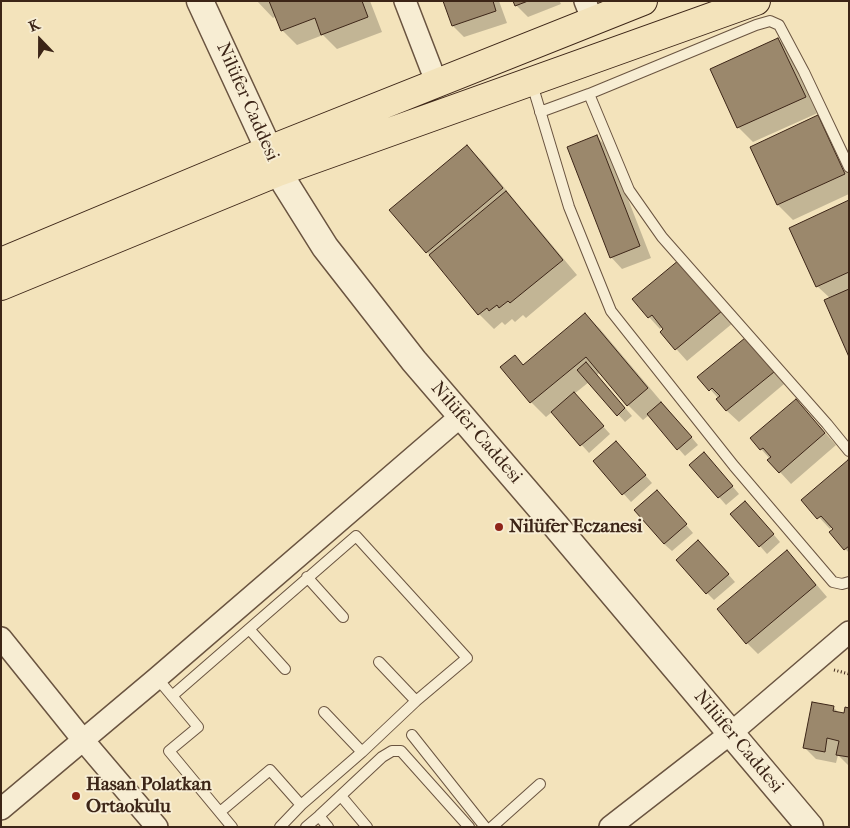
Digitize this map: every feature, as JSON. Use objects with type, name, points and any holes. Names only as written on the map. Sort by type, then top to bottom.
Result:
[{"type":"main road","points":[[1,286],[274,161],[589,11],[644,1]]},
{"type":"main road","points":[[1,262],[274,161],[533,81],[756,1]]},
{"type":"street","name":"Nilüfer Caddesi","points":[[200,1],[274,161],[325,247],[414,361],[556,525],[810,827]]},
{"type":"street","points":[[405,1],[437,84]]},
{"type":"street","points":[[1,809],[157,678],[462,416]]},
{"type":"street","points":[[618,825],[731,733],[849,632]]},
{"type":"street","points":[[1,638],[83,740],[157,827]]},
{"type":"lane","points":[[540,112],[770,21],[779,25],[804,72],[849,167]]},
{"type":"lane","points":[[533,81],[540,112],[569,208],[611,311],[734,466],[832,582],[842,584],[849,582]]},
{"type":"lane","points":[[589,94],[629,190],[662,237],[821,416],[849,451]]},
{"type":"lane","points":[[172,696],[356,536],[466,658],[416,701],[280,827]]},
{"type":"lane","points":[[307,577],[343,617]]},
{"type":"lane","points":[[249,628],[284,669]]},
{"type":"lane","points":[[379,662],[416,701]]},
{"type":"lane","points":[[157,678],[198,727],[169,752],[232,827]]},
{"type":"lane","points":[[324,712],[362,752]]},
{"type":"lane","points":[[412,735],[486,827]]},
{"type":"lane","points":[[306,827],[382,757],[392,751],[401,751],[468,827]]},
{"type":"lane","points":[[220,812],[270,770],[301,806]]},
{"type":"lane","points":[[492,827],[540,784]]},
{"type":"lane","points":[[341,796],[367,827]]},
{"type":"lane","points":[[319,816],[328,827]]},
{"type":"building","points":[[269,1],[362,1],[368,17],[321,35],[315,18],[281,31]]},
{"type":"building","points":[[443,1],[493,1],[496,11],[452,26]]},
{"type":"building","points":[[513,1],[528,1],[515,6]]},
{"type":"building","points":[[778,38],[806,97],[737,128],[710,69]]},
{"type":"building","points":[[818,115],[845,174],[777,205],[750,147]]},
{"type":"building","points":[[597,135],[640,246],[610,258],[567,147]]},
{"type":"building","points":[[467,145],[503,188],[426,253],[389,210]]},
{"type":"building","points":[[506,191],[563,260],[510,303],[508,301],[499,308],[497,305],[489,311],[487,308],[478,315],[429,255]]},
{"type":"building","points":[[849,200],[849,272],[816,287],[789,228]]},
{"type":"building","points":[[679,260],[722,311],[675,350],[660,332],[663,329],[652,315],[648,318],[632,299]]},
{"type":"building","points":[[849,289],[849,357],[824,300]]},
{"type":"building","points":[[585,313],[648,388],[627,406],[586,357],[530,403],[500,367],[515,355],[523,365]]},
{"type":"building","points":[[745,338],[774,372],[726,411],[716,399],[720,396],[712,388],[709,391],[697,377]]},
{"type":"building","points":[[586,362],[625,408],[617,416],[577,370]]},
{"type":"building","points":[[574,392],[604,426],[580,446],[551,412]]},
{"type":"building","points":[[796,399],[825,433],[779,473],[767,460],[771,457],[763,448],[760,450],[750,438]]},
{"type":"building","points":[[661,402],[692,437],[677,450],[647,414]]},
{"type":"building","points":[[616,441],[646,475],[622,495],[593,461]]},
{"type":"building","points":[[704,452],[733,486],[718,498],[689,465]]},
{"type":"building","points":[[848,460],[849,546],[844,550],[829,532],[833,529],[821,516],[817,519],[801,500]]},
{"type":"building","points":[[657,490],[687,524],[664,544],[634,510]]},
{"type":"building","points":[[745,501],[774,534],[759,547],[730,514]]},
{"type":"building","points":[[698,540],[729,574],[706,594],[676,560]]},
{"type":"building","points":[[787,550],[816,585],[746,644],[717,609]]},
{"type":"building","points":[[812,702],[834,706],[833,711],[844,713],[845,707],[849,708],[849,757],[836,755],[839,741],[827,738],[825,752],[803,748]]},
{"type":"place","name":"Nilüfer Eczanesi","points":[[499,527]]},
{"type":"place","name":"Hasan Polatkan Ortaokulu","points":[[76,796]]}]
